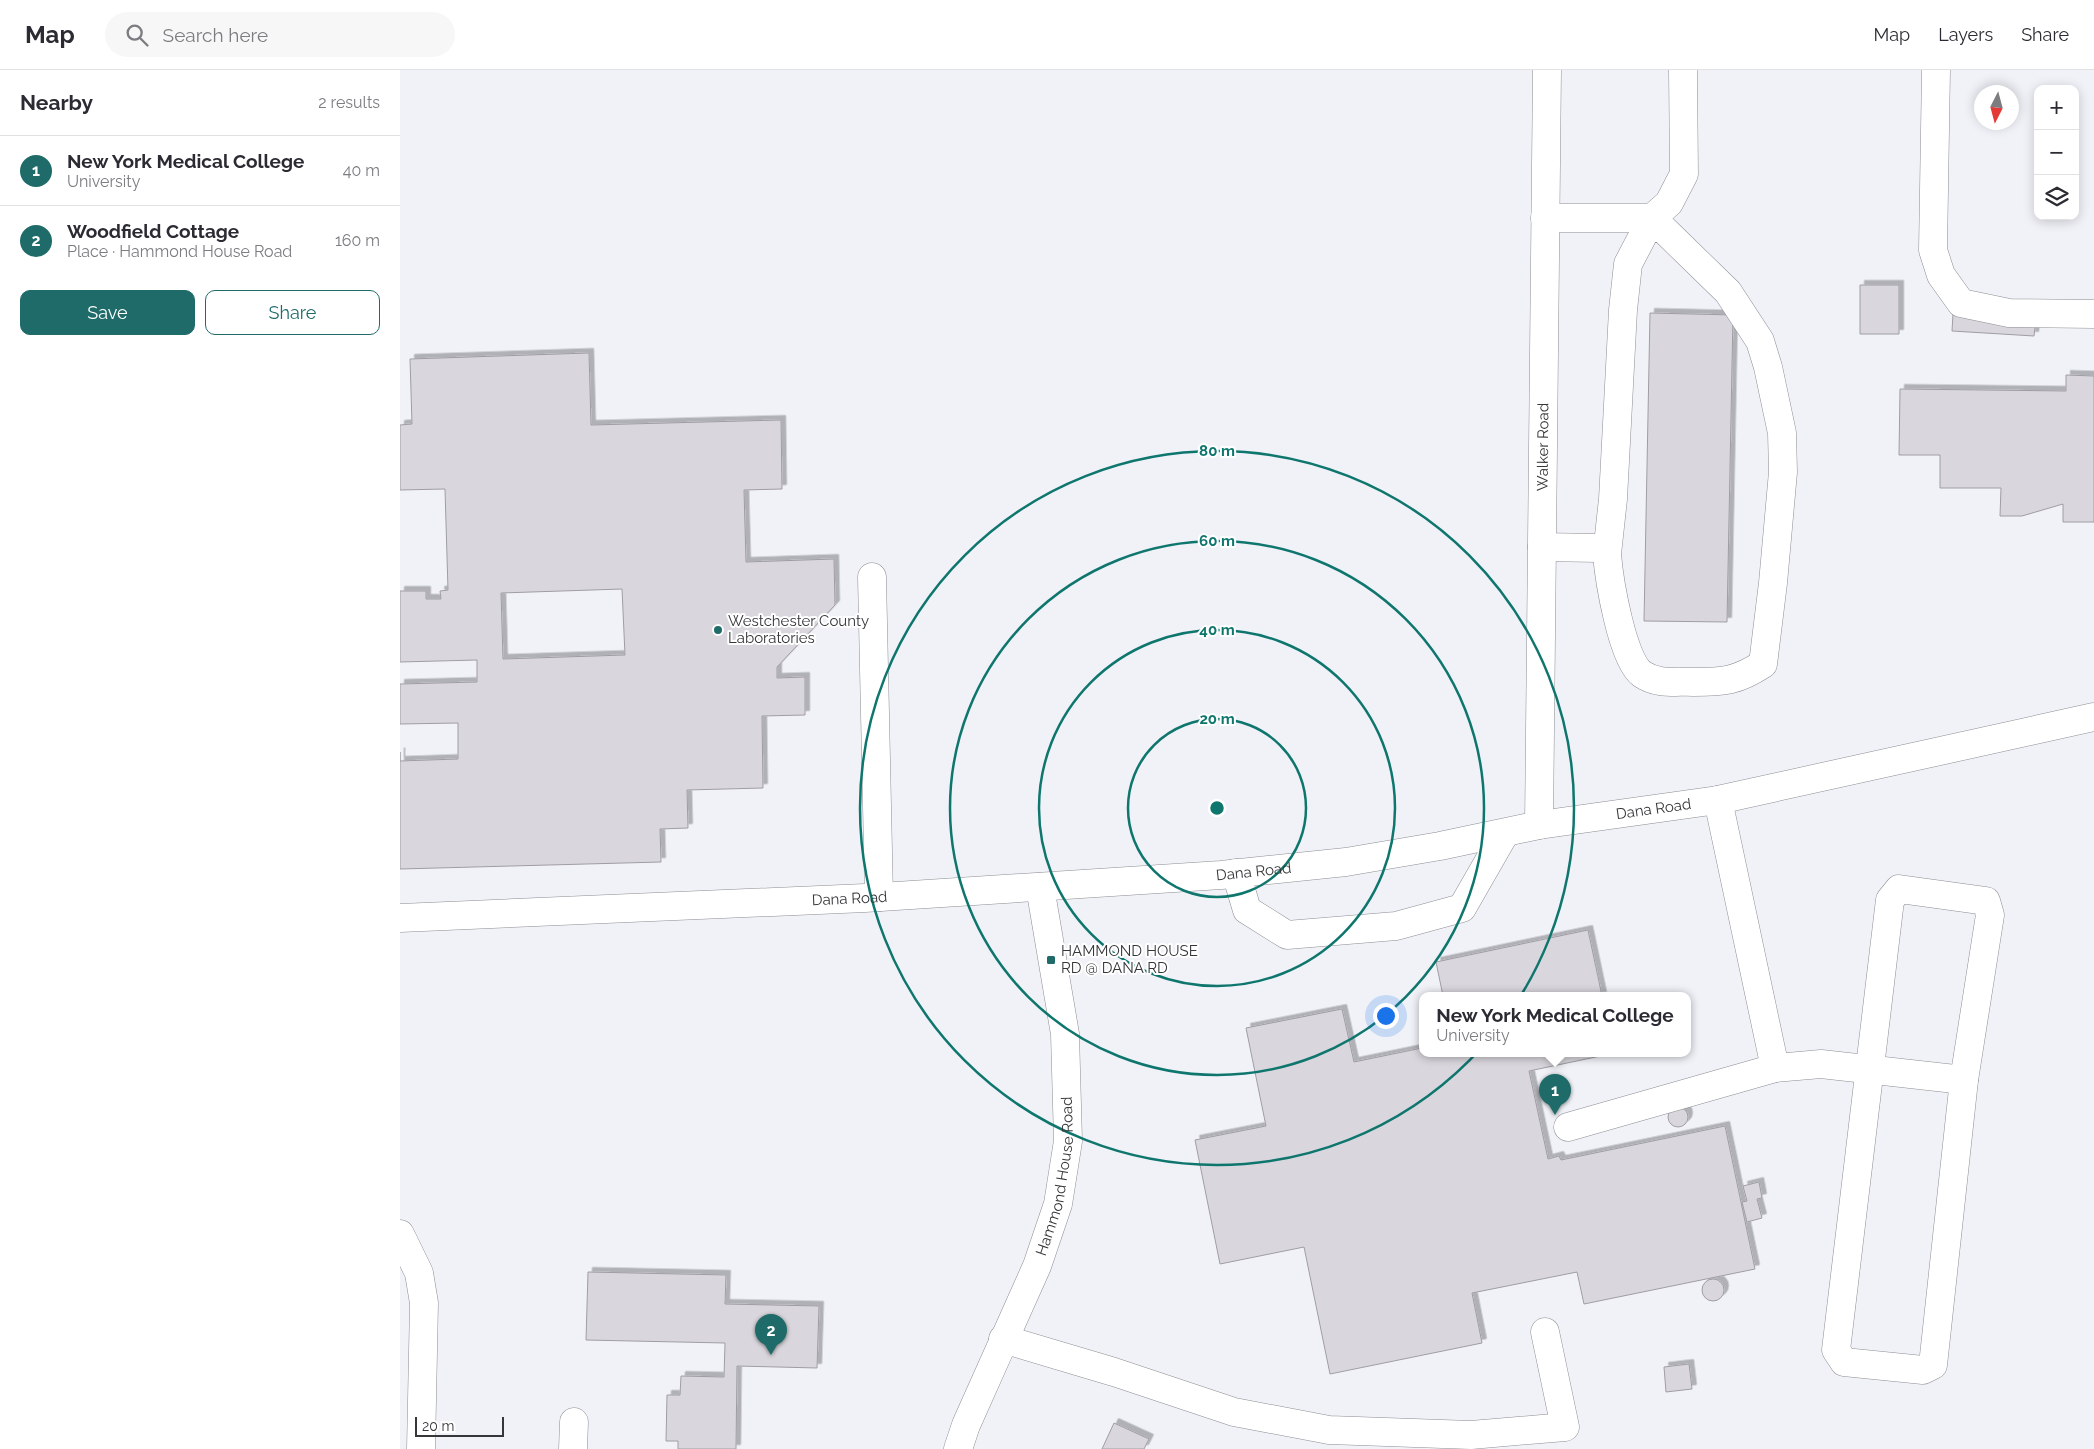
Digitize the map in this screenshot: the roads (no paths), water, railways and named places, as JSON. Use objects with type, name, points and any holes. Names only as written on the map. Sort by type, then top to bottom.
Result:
[{"type":"street","name":"Walker Road","points":[[1539,825],[1547,70]]},
{"type":"street","points":[[1546,218],[1652,218],[1728,292],[1760,341],[1768,367],[1782,433],[1783,472],[1778,544],[1763,664],[1746,676],[1718,683],[1664,683],[1641,674],[1626,651],[1614,600],[1607,554],[1613,499],[1623,310],[1628,264],[1652,218],[1669,203],[1684,174],[1683,70]]},
{"type":"street","points":[[1936,70],[1933,250],[1941,276],[1961,303],[2009,313],[2094,314]]},
{"type":"street","points":[[1542,547],[1598,548],[1607,554]]},
{"type":"street","points":[[872,577],[879,897]]},
{"type":"street","name":"Dana Road","points":[[400,918],[879,897],[1236,873],[1346,862],[1440,846],[1539,825],[1718,800],[2094,717]]},
{"type":"street","points":[[1718,800],[1775,1068]]},
{"type":"street","points":[[1236,873],[1247,910],[1287,934],[1396,926],[1462,908],[1505,832]]},
{"type":"street","name":"Hammond House Road","points":[[958,1449],[966,1426],[1037,1266],[1058,1204],[1068,1140],[1065,1034],[1040,887]]},
{"type":"street","points":[[1899,889],[1986,901],[1990,915],[1964,1080],[1933,1365],[1923,1370],[1844,1362],[1836,1350],[1869,1069],[1890,900],[1899,889]]},
{"type":"street","points":[[1568,1127],[1775,1068],[1821,1064],[1964,1080]]},
{"type":"street","points":[[400,1234],[420,1274],[424,1303],[421,1449]]},
{"type":"street","points":[[1004,1339],[1114,1372],[1234,1412],[1329,1430],[1471,1435],[1565,1427],[1545,1332]]},
{"type":"street","points":[[573,1449],[574,1422]]},
{"type":"street","points":[[400,1448],[416,1449]]},
{"type":"place","name":"Westchester County Laboratories","points":[[718,630]]},
{"type":"place","name":"HAMMOND HOUSE RD @ DANA RD","points":[[1051,960]]},
{"type":"place","name":"New York Medical College","points":[[1555,1115]]},
{"type":"place","name":"Woodfield Cottage","points":[[771,1355]]}]
